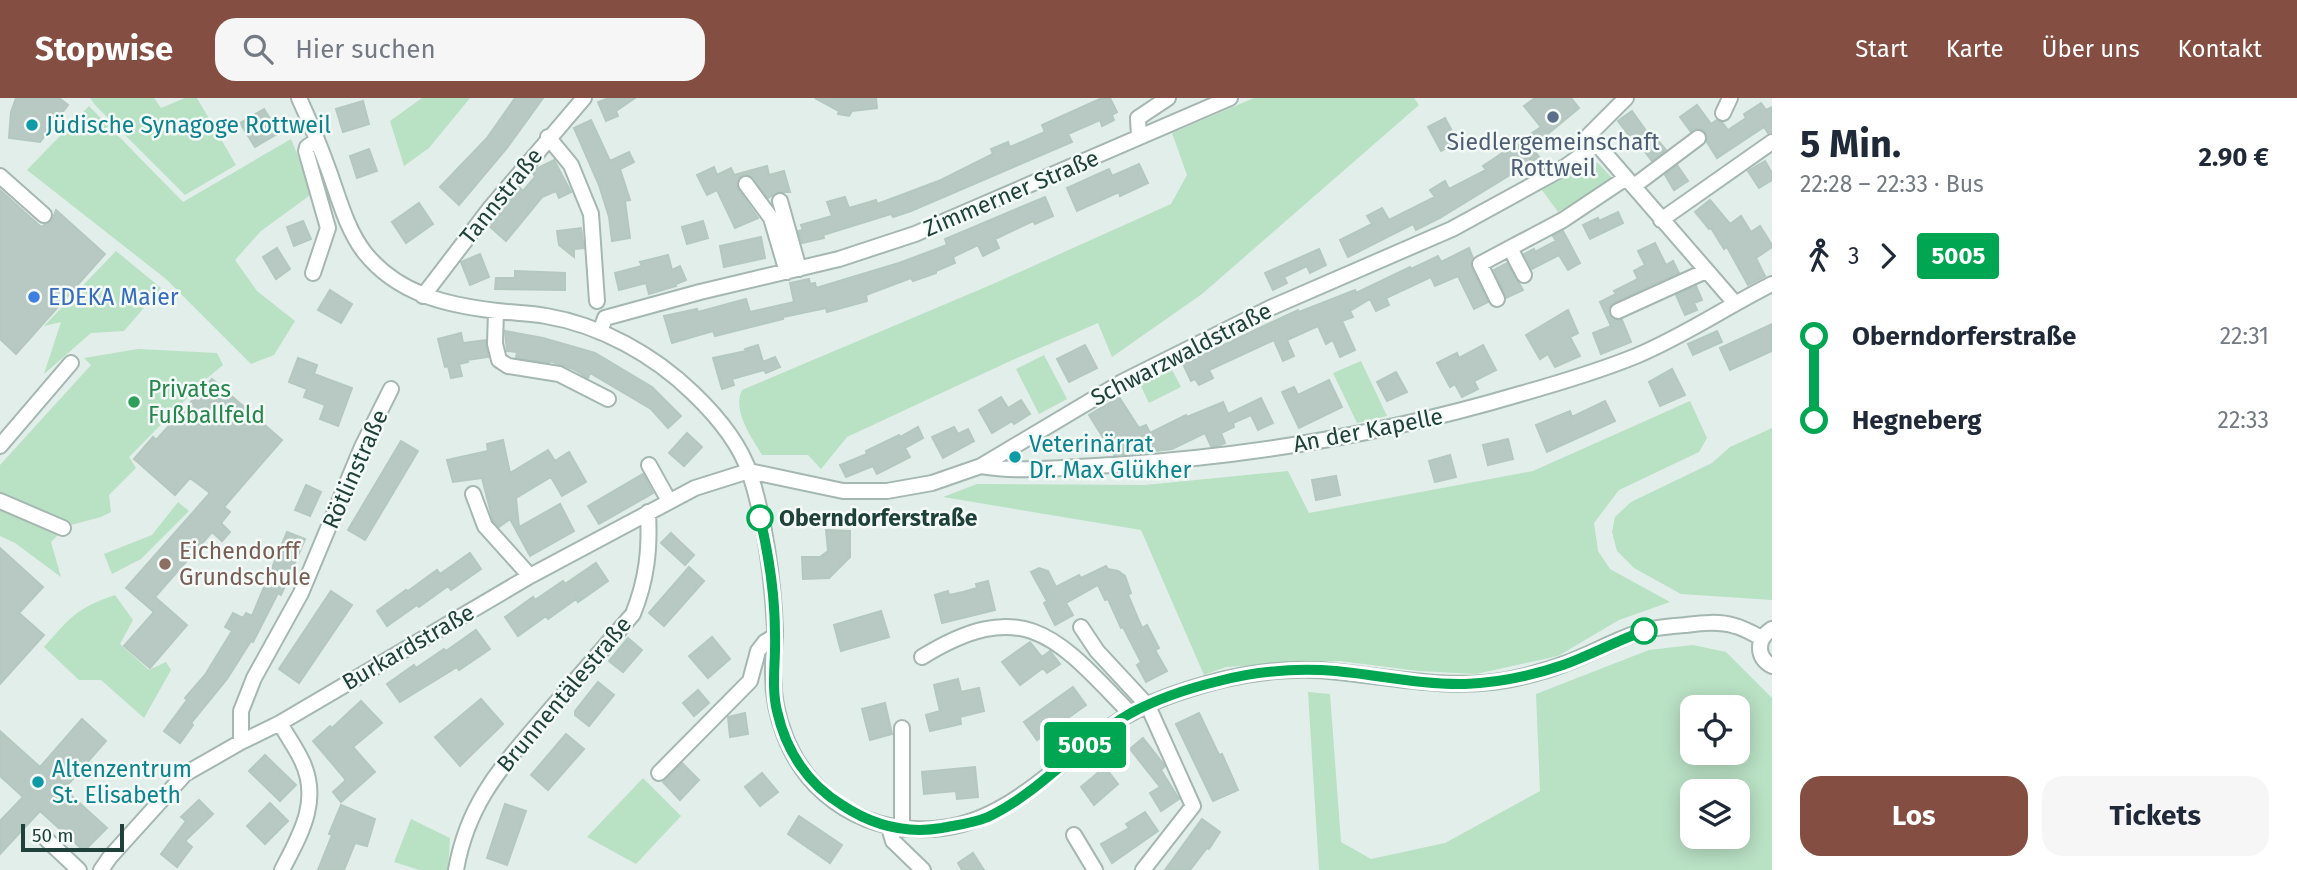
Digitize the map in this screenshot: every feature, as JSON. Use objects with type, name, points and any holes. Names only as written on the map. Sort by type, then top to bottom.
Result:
[{"type":"street","points":[[299,98],[348,223],[362,249],[383,273],[423,296],[457,305],[547,316],[600,331],[659,363],[695,394],[724,428],[749,471],[765,540],[772,583],[776,710],[786,739],[800,767],[827,796],[859,817],[895,828],[927,830],[986,818],[1014,802],[1130,713],[1218,681],[1254,674],[1296,670],[1336,671],[1422,683],[1503,681],[1565,664],[1651,629],[1707,622],[1738,626],[1767,634],[1759,644],[1762,657],[1772,666]]},
{"type":"street","name":"Tannstraße","points":[[423,296],[548,137],[584,98]]},
{"type":"street","points":[[1139,137],[1138,118],[1168,98]]},
{"type":"street","name":"Zimmerner Straße","points":[[600,331],[605,318],[848,257],[915,234],[1230,98]]},
{"type":"street","name":"Schwarzwaldstraße","points":[[749,471],[842,491],[887,491],[932,483],[981,466],[1122,382],[1269,308],[1452,229],[1565,167],[1593,139],[1626,98]]},
{"type":"street","points":[[1723,113],[1730,98]]},
{"type":"street","points":[[548,137],[571,165],[591,214],[597,300]]},
{"type":"street","points":[[1497,299],[1480,264],[1630,182],[1698,138]]},
{"type":"street","points":[[1593,139],[1734,302]]},
{"type":"street","points":[[313,272],[328,228],[306,151],[307,147],[317,140]]},
{"type":"street","points":[[1661,220],[1772,142]]},
{"type":"street","points":[[0,176],[44,215]]},
{"type":"street","points":[[746,184],[771,218],[793,270]]},
{"type":"street","points":[[780,201],[793,270]]},
{"type":"street","points":[[1510,248],[1524,275]]},
{"type":"street","points":[[1618,312],[1706,271]]},
{"type":"street","name":"An der Kapelle","points":[[981,466],[1012,471],[1150,463],[1308,442],[1449,415],[1634,357],[1692,329],[1734,302],[1772,284]]},
{"type":"street","points":[[496,311],[495,344],[499,360],[508,366],[559,374],[608,399]]},
{"type":"street","points":[[0,446],[71,363]]},
{"type":"street","name":"Rötlinstraße","points":[[241,742],[241,711],[254,678],[301,593],[362,447],[391,388]]},
{"type":"street","points":[[649,465],[668,501]]},
{"type":"street","name":"Burkardstraße","points":[[101,870],[185,774],[280,723],[530,576],[668,501],[695,488],[749,471]]},
{"type":"street","points":[[473,494],[485,526],[530,576]]},
{"type":"street","points":[[0,501],[63,528]]},
{"type":"street","name":"Brunnentälestraße","points":[[456,870],[465,831],[478,801],[499,770],[633,614],[642,591],[650,547],[648,512]]},
{"type":"street","points":[[922,657],[946,642],[977,632],[1006,626],[1032,630],[1052,639],[1077,658],[1130,713]]},
{"type":"street","points":[[1081,627],[1097,652],[1147,706],[1193,806],[1143,870]]},
{"type":"street","points":[[659,773],[750,681],[758,651],[765,642],[775,636]]},
{"type":"street","points":[[280,723],[303,762],[310,792],[306,822],[282,870]]},
{"type":"street","points":[[902,728],[893,841],[923,870]]},
{"type":"street","points":[[1073,835],[1095,870]]},
{"type":"street","points":[[46,839],[79,870]]},
{"type":"green space","points":[[90,98],[154,98],[161,108],[185,98],[197,98],[236,165],[185,195]]},
{"type":"green space","points":[[422,98],[470,98],[429,148],[404,166],[390,121]]},
{"type":"green space","points":[[1254,98],[1414,98],[1419,105],[1202,294],[1112,357],[1098,323],[847,437],[821,469],[808,455],[762,455],[741,415],[739,406],[742,390],[993,284],[1171,204],[1187,175],[1172,133]]},
{"type":"green space","points":[[89,106],[183,202],[291,139],[313,193],[261,231],[235,260],[257,291],[295,321],[274,355],[251,364],[166,279],[27,170]]},
{"type":"green space","points":[[1592,163],[1598,163],[1613,179],[1558,212],[1542,190]]},
{"type":"green space","points":[[116,251],[161,288],[124,331],[91,333],[44,374],[61,322],[44,326]]},
{"type":"green space","points":[[138,349],[217,353],[223,365],[129,457],[136,468],[109,495],[111,512],[67,526],[51,542],[61,577],[15,543],[0,536],[0,465],[91,365],[84,358]]},
{"type":"green space","points":[[1044,355],[1067,399],[1039,414],[1016,369]]},
{"type":"green space","points":[[1361,361],[1387,416],[1357,423],[1333,373]]},
{"type":"green space","points":[[1170,366],[1181,387],[1149,403],[1139,382]]},
{"type":"green space","points":[[1690,401],[1707,438],[1699,452],[1619,490],[1594,523],[1598,551],[1610,569],[1670,602],[1619,620],[1558,656],[1476,674],[1419,671],[1339,661],[1226,667],[1204,675],[1141,530],[943,497],[977,484],[1145,485],[1288,471],[1309,513],[1533,471]]},
{"type":"green space","points":[[1772,428],[1772,600],[1681,594],[1634,568],[1617,551],[1612,532],[1615,517],[1631,502],[1712,463],[1730,447]]},
{"type":"green space","points":[[178,502],[189,511],[141,559],[112,574],[104,554],[152,535]]},
{"type":"green space","points":[[115,595],[133,620],[120,644],[149,670],[166,662],[171,670],[144,718],[101,680],[79,680],[44,647],[75,615]]},
{"type":"green space","points":[[1693,645],[1726,652],[1772,698],[1772,870],[1319,870],[1308,692],[1330,694],[1341,842],[1371,859],[1445,843],[1540,791],[1536,694],[1649,650]]},
{"type":"green space","points":[[643,778],[681,816],[636,864],[587,837]]},
{"type":"green space","points":[[411,819],[450,838],[448,870],[419,870],[394,862]]},
{"type":"building","name":"Jüdische Synagoge Rottweil","points":[[16,98],[59,98],[68,105],[40,142],[9,138],[11,112]]},
{"type":"building","points":[[515,98],[543,98],[507,148],[459,205],[440,187],[487,138]]},
{"type":"building","points":[[609,98],[635,98],[616,111],[618,116],[606,121],[598,102]]},
{"type":"building","points":[[815,98],[876,98],[877,108],[852,111],[849,116],[838,114],[839,111]]},
{"type":"building","points":[[1102,98],[1110,98],[1117,112],[1112,115],[1114,120],[1102,126],[1100,120],[1068,134],[1072,142],[911,211],[893,217],[891,214],[802,243],[798,231],[803,230],[801,225],[832,216],[827,202],[845,197],[849,208],[876,200],[877,204],[904,194],[941,180],[993,154],[991,149],[1008,142],[1010,147],[1045,132],[1042,125]]},
{"type":"building","points":[[1535,98],[1571,98],[1579,108],[1532,147],[1539,157],[1440,218],[1416,230],[1413,224],[1348,257],[1340,240],[1372,224],[1367,216],[1382,208],[1389,220],[1435,197],[1430,190],[1445,181],[1449,189],[1486,170],[1483,166],[1541,127],[1524,106]]},
{"type":"building","points":[[363,101],[369,124],[343,132],[336,109]]},
{"type":"building","points":[[1761,103],[1766,110],[1772,107],[1772,132],[1768,133],[1764,127],[1717,158],[1707,142],[1705,132],[1698,128],[1691,132],[1680,117],[1697,105],[1711,124],[1717,120],[1728,130],[1746,118],[1744,114]]},
{"type":"building","points":[[264,109],[279,133],[255,147],[240,123]]},
{"type":"building","points":[[1632,111],[1649,135],[1652,133],[1666,150],[1652,161],[1618,121]]},
{"type":"building","points":[[1445,118],[1458,142],[1441,151],[1428,127]]},
{"type":"building","points":[[591,120],[610,161],[629,152],[634,162],[620,169],[630,200],[625,201],[630,238],[612,241],[609,217],[599,185],[574,128]]},
{"type":"building","points":[[369,149],[377,171],[357,178],[350,156]]},
{"type":"building","points":[[554,160],[571,192],[559,198],[556,191],[542,197],[506,241],[489,226],[520,188],[523,191],[535,177],[533,172]]},
{"type":"building","points":[[1765,161],[1772,173],[1772,180],[1759,188],[1748,171]]},
{"type":"building","points":[[1139,164],[1148,183],[1120,196],[1119,192],[1077,211],[1067,188],[1109,169],[1112,176]]},
{"type":"building","points":[[1677,165],[1688,181],[1674,190],[1665,175]]},
{"type":"building","points":[[767,166],[769,175],[784,171],[790,192],[778,192],[768,198],[753,178],[746,174],[741,176],[737,181],[738,189],[758,218],[735,228],[717,190],[707,195],[697,175],[714,167],[717,175],[731,168],[734,175]]},
{"type":"building","name":"EDEKA Maier","points":[[0,190],[41,227],[52,221],[56,210],[105,254],[16,354],[0,339]]},
{"type":"building","points":[[1045,197],[1053,216],[1035,224],[1033,221],[995,239],[999,248],[983,256],[978,245],[953,257],[955,263],[936,273],[913,281],[911,278],[866,295],[867,301],[827,312],[826,308],[783,317],[715,336],[713,331],[672,343],[664,316],[697,309],[698,312],[746,299],[750,312],[794,302],[790,283],[809,279],[810,284],[815,283],[816,288],[899,263],[947,245],[945,239]]},
{"type":"building","points":[[1710,200],[1730,224],[1741,216],[1751,232],[1760,226],[1772,245],[1756,258],[1765,276],[1748,285],[1727,247],[1724,249],[1711,228],[1709,229],[1695,212]]},
{"type":"building","points":[[419,203],[433,224],[406,243],[392,222]]},
{"type":"building","points":[[1618,212],[1623,223],[1590,239],[1583,225]]},
{"type":"building","points":[[303,221],[311,239],[294,246],[287,227]]},
{"type":"building","points":[[703,221],[708,238],[687,244],[682,227]]},
{"type":"building","points":[[581,228],[584,248],[574,249],[574,257],[559,245],[557,231]]},
{"type":"building","points":[[1563,231],[1580,263],[1568,270],[1559,255],[1532,269],[1524,254],[1534,249],[1535,252],[1556,241],[1553,236]]},
{"type":"building","points":[[761,237],[765,258],[724,267],[720,246]]},
{"type":"building","points":[[1655,243],[1666,265],[1673,261],[1679,273],[1611,305],[1610,316],[1622,320],[1631,342],[1601,354],[1593,333],[1611,326],[1600,302],[1616,294],[1614,291],[1638,279],[1634,271],[1645,265],[1638,251]]},
{"type":"building","points":[[277,248],[290,269],[276,279],[263,257]]},
{"type":"building","points":[[1469,248],[1473,258],[1471,268],[1488,302],[1474,309],[1458,276],[1435,286],[1431,277],[1386,298],[1389,305],[1376,311],[1370,299],[1350,311],[1353,317],[1342,321],[1355,350],[1340,357],[1333,340],[1326,344],[1318,326],[1287,340],[1294,356],[1283,361],[1274,340],[1209,370],[1213,378],[1199,385],[1195,379],[1191,381],[1183,364],[1298,310],[1299,312],[1355,290],[1356,293],[1410,267],[1411,269],[1438,256],[1441,262]]},
{"type":"building","points":[[1319,249],[1326,265],[1310,273],[1307,266],[1284,277],[1287,283],[1273,290],[1265,273]]},
{"type":"building","points":[[480,254],[489,277],[470,285],[461,262]]},
{"type":"building","points":[[668,255],[672,270],[680,266],[686,280],[649,294],[646,283],[619,290],[615,273],[642,266],[640,262]]},
{"type":"building","points":[[1507,263],[1523,290],[1506,298],[1494,270]]},
{"type":"building","points":[[515,271],[565,273],[565,290],[495,289],[496,278],[515,278]]},
{"type":"building","points":[[1696,286],[1702,300],[1694,303],[1697,310],[1685,315],[1676,295]]},
{"type":"building","points":[[330,290],[352,304],[341,323],[318,310]]},
{"type":"building","points":[[1568,310],[1578,333],[1570,337],[1580,356],[1555,367],[1548,354],[1540,359],[1526,335]]},
{"type":"building","points":[[1772,324],[1772,351],[1730,370],[1720,348]]},
{"type":"building","points":[[505,331],[543,338],[595,353],[652,387],[681,416],[668,428],[651,409],[590,373],[588,378],[550,361],[516,358],[517,352],[507,351]]},
{"type":"building","points":[[1717,331],[1722,342],[1693,355],[1688,344]]},
{"type":"building","points":[[461,333],[463,343],[486,340],[488,357],[459,364],[462,376],[451,378],[448,366],[445,367],[438,339]]},
{"type":"building","points":[[758,345],[763,362],[775,357],[780,367],[766,373],[764,370],[732,379],[734,385],[722,389],[713,358],[746,351],[745,349]]},
{"type":"building","points":[[1085,345],[1097,368],[1069,382],[1057,359]]},
{"type":"building","points":[[1483,345],[1496,370],[1474,381],[1478,389],[1462,397],[1455,384],[1450,387],[1437,363],[1457,353],[1459,358]]},
{"type":"building","points":[[298,358],[317,365],[314,374],[352,388],[338,426],[320,419],[325,405],[304,397],[307,389],[289,382]]},
{"type":"building","points":[[1672,369],[1685,395],[1660,406],[1649,382]]},
{"type":"building","points":[[1396,372],[1407,392],[1387,401],[1377,382]]},
{"type":"building","points":[[212,379],[282,440],[224,507],[230,512],[221,523],[230,532],[222,541],[212,532],[155,597],[187,625],[150,668],[124,646],[154,612],[126,588],[210,493],[190,478],[175,495],[134,459],[153,437],[156,440]]},
{"type":"building","points":[[1329,380],[1342,407],[1299,428],[1282,392],[1294,387],[1298,395]]},
{"type":"building","points":[[1001,397],[1008,408],[1021,400],[1030,414],[992,433],[979,410]]},
{"type":"building","points":[[1119,397],[1139,428],[1146,425],[1150,433],[1186,415],[1187,417],[1223,402],[1228,414],[1261,398],[1273,423],[1258,430],[1251,415],[1233,423],[1234,427],[1221,433],[1225,443],[1218,446],[1211,446],[1205,433],[1172,449],[1138,453],[1136,449],[1114,455],[1089,415]]},
{"type":"building","points":[[1605,401],[1615,421],[1547,452],[1536,425],[1570,411],[1572,417]]},
{"type":"building","points":[[918,427],[923,438],[905,448],[910,457],[877,474],[873,466],[846,477],[840,465]]},
{"type":"building","points":[[954,427],[958,434],[968,429],[974,441],[943,458],[932,437]]},
{"type":"building","points":[[687,433],[702,447],[684,466],[669,453]]},
{"type":"building","points":[[1508,439],[1513,459],[1488,465],[1483,445]]},
{"type":"building","points":[[503,440],[510,473],[548,450],[555,461],[569,452],[586,482],[562,496],[551,477],[516,498],[519,527],[560,504],[574,531],[530,556],[510,519],[499,527],[493,521],[482,478],[453,482],[447,460],[488,451],[487,444]]},
{"type":"building","points":[[401,441],[418,451],[365,540],[348,530]]},
{"type":"building","points":[[1450,455],[1456,477],[1435,482],[1429,461]]},
{"type":"building","points":[[643,474],[653,493],[599,524],[588,506]]},
{"type":"building","points":[[1336,476],[1340,495],[1316,500],[1312,480]]},
{"type":"building","points":[[306,485],[321,492],[310,516],[295,510]]},
{"type":"building","points":[[826,530],[850,531],[850,557],[829,578],[803,579],[802,557],[820,557],[828,551]]},
{"type":"building","points":[[287,532],[305,539],[281,595],[278,593],[253,642],[251,641],[227,679],[191,723],[193,725],[180,743],[164,731],[187,700],[185,698],[205,675],[232,631],[225,627],[233,613],[243,618],[246,613],[252,616]]},
{"type":"building","points":[[671,533],[694,555],[685,565],[661,543]]},
{"type":"building","points":[[0,548],[43,587],[19,613],[44,635],[0,684]]},
{"type":"building","points":[[470,553],[481,569],[451,590],[448,586],[387,626],[377,611],[437,570],[440,574]]},
{"type":"building","points":[[596,563],[608,581],[548,619],[546,616],[518,636],[505,617],[533,597],[535,600],[563,581],[565,584]]},
{"type":"building","points":[[1106,566],[1125,576],[1131,593],[1128,595],[1142,628],[1147,625],[1159,648],[1155,650],[1167,671],[1146,682],[1137,665],[1141,662],[1098,585],[1066,603],[1073,615],[1055,625],[1044,603],[1047,601],[1031,572],[1039,568],[1048,571],[1056,587],[1079,575],[1081,578]]},
{"type":"building","points":[[689,567],[704,581],[664,626],[649,613]]},
{"type":"building","points":[[988,581],[995,610],[942,623],[935,595],[948,591],[949,595],[963,592]]},
{"type":"building","points":[[331,591],[352,605],[299,683],[279,669]]},
{"type":"building","points":[[881,611],[889,637],[841,651],[834,625]]},
{"type":"building","points":[[476,630],[490,649],[459,670],[457,667],[400,702],[387,684],[414,665],[416,668],[444,649],[446,651]]},
{"type":"building","points":[[712,637],[730,659],[708,678],[689,656]]},
{"type":"building","points":[[628,638],[642,650],[623,672],[609,661]]},
{"type":"building","points":[[1030,642],[1042,657],[1050,651],[1060,664],[1047,673],[1043,668],[1020,685],[1002,662]]},
{"type":"building","points":[[958,679],[961,692],[979,688],[984,711],[960,717],[961,724],[930,731],[926,715],[940,711],[934,685]]},
{"type":"building","points":[[598,682],[614,695],[589,726],[575,715],[575,711]]},
{"type":"building","points":[[1073,687],[1086,705],[1037,740],[1024,722]]},
{"type":"building","points":[[698,690],[709,703],[694,716],[683,703]]},
{"type":"building","points":[[481,699],[503,724],[460,766],[435,737]]},
{"type":"building","points":[[361,701],[382,723],[353,747],[375,772],[341,802],[333,792],[346,780],[313,741],[330,726],[332,728]]},
{"type":"building","points":[[885,703],[892,734],[870,740],[862,709]]},
{"type":"building","points":[[745,713],[748,734],[730,737],[728,717]]},
{"type":"building","points":[[1199,713],[1238,790],[1213,801],[1176,724]]},
{"type":"building","name":"Altenzentrum St. Elisabeth","points":[[82,719],[106,741],[64,789],[107,828],[84,851],[40,811],[0,854],[0,821],[23,797],[0,776],[0,731],[40,767]]},
{"type":"building","points":[[566,734],[584,749],[548,790],[531,775]]},
{"type":"building","points":[[1143,738],[1165,766],[1161,770],[1179,799],[1161,811],[1150,793],[1160,787],[1130,749]]},
{"type":"building","points":[[265,755],[296,785],[280,801],[249,771]]},
{"type":"building","points":[[682,763],[699,780],[680,800],[663,782]]},
{"type":"building","points":[[975,767],[978,797],[957,799],[956,791],[924,794],[922,772]]},
{"type":"building","points":[[1105,767],[1118,784],[1094,805],[1081,787]]},
{"type":"building","points":[[762,773],[778,792],[760,806],[745,787]]},
{"type":"building","points":[[199,800],[213,814],[185,841],[192,847],[177,867],[161,854],[186,821],[181,817]]},
{"type":"building","points":[[270,803],[288,821],[265,844],[247,826]]},
{"type":"building","points":[[505,804],[526,811],[507,865],[487,858]]},
{"type":"building","points":[[341,805],[375,819],[367,846],[355,843],[344,870],[318,870],[332,835],[329,834]]},
{"type":"building","points":[[1145,812],[1158,831],[1112,863],[1101,844],[1129,828],[1126,824]]},
{"type":"building","points":[[799,816],[842,845],[830,863],[788,834]]},
{"type":"building","points":[[1202,819],[1220,832],[1209,849],[1207,848],[1190,870],[1165,870]]},
{"type":"building","points":[[973,853],[984,870],[962,870],[958,863]]},
{"type":"bus line","name":"5005","points":[[760,518],[772,583],[776,710],[786,739],[800,767],[827,796],[859,817],[889,827],[927,830],[986,818],[1014,802],[1130,713],[1218,681],[1296,670],[1336,671],[1422,683],[1503,681],[1565,664],[1644,631]]},
{"type":"place","name":"Siedlergemeinschaft Rottweil","points":[[1553,117]]},
{"type":"place","name":"Jüdische Synagoge Rottweil","points":[[32,125]]},
{"type":"place","name":"EDEKA Maier","points":[[34,297]]},
{"type":"place","name":"Privates Fußballfeld","points":[[134,402]]},
{"type":"place","name":"Veterinärrat Dr. Max Glükher","points":[[1015,457]]},
{"type":"place","name":"Oberndorferstraße","points":[[760,518]]},
{"type":"place","name":"Eichendorff Grundschule","points":[[165,564]]},
{"type":"place","name":"Altenzentrum St. Elisabeth","points":[[38,782]]}]
